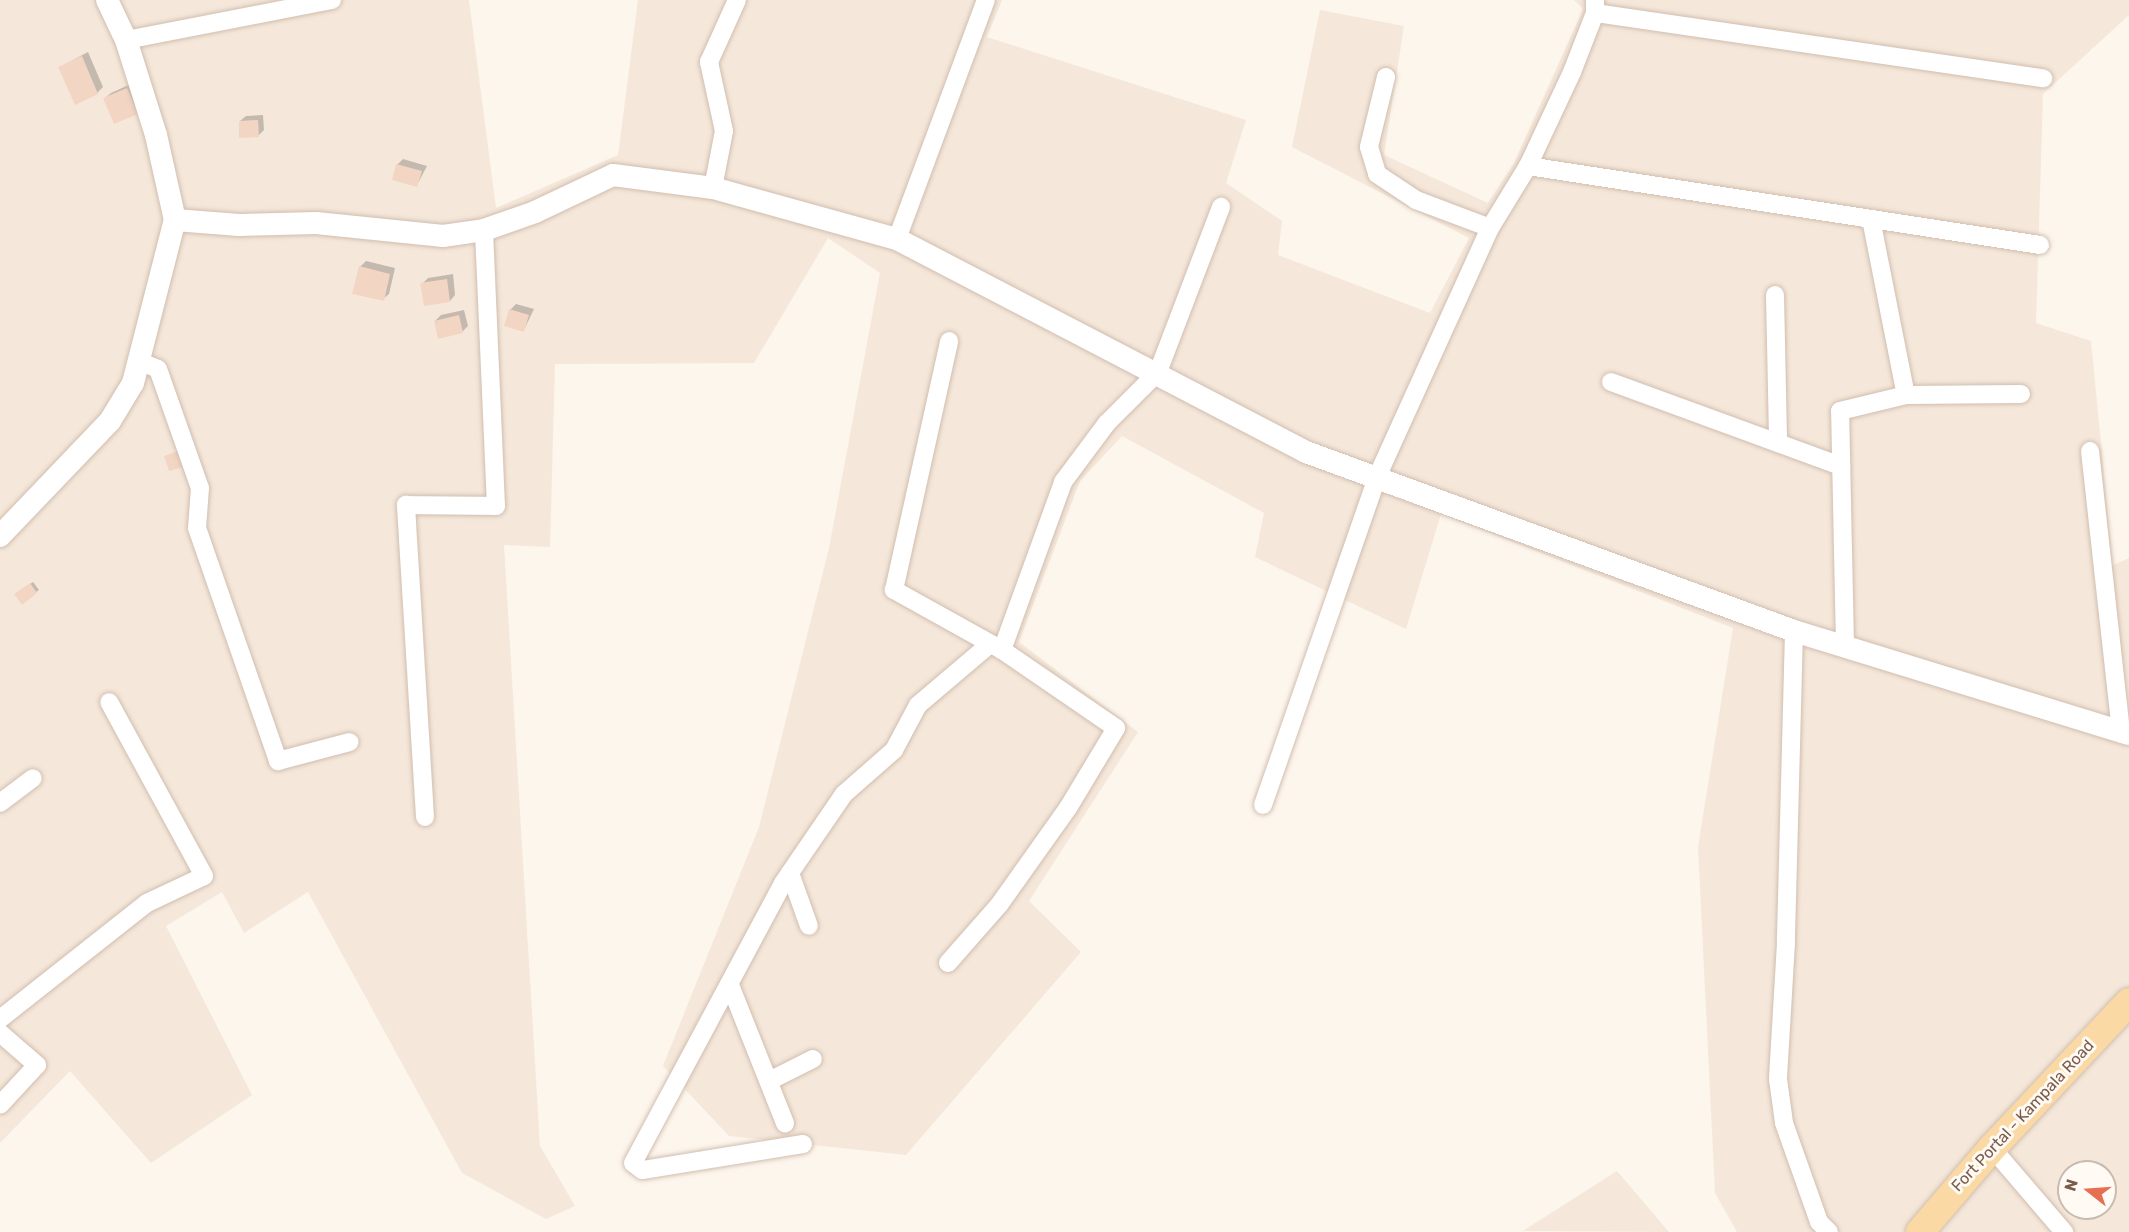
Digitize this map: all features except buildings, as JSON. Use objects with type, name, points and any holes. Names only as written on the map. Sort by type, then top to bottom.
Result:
[{"type":"main road","name":"Fort Portal - Kampala Road","points":[[1920,1232],[1992,1148],[2129,1002]]},
{"type":"street","points":[[0,536],[110,421],[141,362],[175,220],[156,135],[126,40],[107,0]]},
{"type":"street","points":[[126,40],[332,0]]},
{"type":"street","points":[[713,188],[724,131],[708,62],[737,0]]},
{"type":"street","points":[[897,239],[987,0]]},
{"type":"street","points":[[1263,805],[1377,477],[1490,228],[1528,166],[1595,6],[2043,78]]},
{"type":"street","points":[[1386,77],[1369,147],[1377,174],[1416,200],[1490,228]]},
{"type":"street","points":[[1528,166],[2040,245]]},
{"type":"street","points":[[175,220],[239,225],[316,222],[443,236],[484,230],[536,212],[613,175],[713,188],[897,239],[1158,372],[1269,435],[1377,477],[1794,631],[2125,734],[2090,451]]},
{"type":"street","points":[[803,1144],[642,1170],[633,1163],[790,873],[844,794],[894,750],[918,705],[996,647],[1062,482],[1107,423],[1158,372],[1221,207]]},
{"type":"street","points":[[1871,219],[1906,395]]},
{"type":"street","points":[[425,816],[406,505],[496,506],[484,230]]},
{"type":"street","points":[[1775,295],[1778,443]]},
{"type":"street","points":[[948,963],[999,905],[1068,808],[1116,728],[996,647],[894,590],[949,341]]},
{"type":"street","points":[[141,362],[158,369],[200,488],[197,528],[278,761],[350,742]]},
{"type":"street","points":[[1611,382],[1841,466]]},
{"type":"street","points":[[1845,646],[1840,411],[1906,395],[2021,394]]},
{"type":"street","points":[[1794,631],[1786,942],[1778,1079],[1784,1123],[1819,1222],[1829,1232]]},
{"type":"street","points":[[0,1019],[147,903],[204,876],[109,702]]},
{"type":"street","points":[[0,803],[33,778]]},
{"type":"street","points":[[790,873],[809,926]]},
{"type":"street","points":[[730,984],[785,1123]]},
{"type":"street","points":[[0,1033],[37,1065],[0,1105]]},
{"type":"street","points":[[769,1081],[813,1059]]},
{"type":"street","points":[[1992,1148],[2064,1232]]},
{"type":"shaded area","points":[[0,0],[469,0],[496,208],[618,155],[638,0],[1002,0],[987,37],[1246,120],[1226,183],[1282,221],[1278,255],[1430,313],[1469,238],[1292,147],[1320,10],[1404,26],[1384,155],[1488,203],[1514,163],[1583,9],[1574,0],[2129,0],[2129,15],[2043,94],[2036,323],[2091,341],[2113,565],[2129,558],[2129,1232],[1737,1232],[1715,1193],[1698,847],[1733,628],[1441,514],[1406,629],[1255,557],[1264,513],[1122,436],[1080,481],[1019,642],[1138,732],[1029,901],[1081,952],[906,1155],[729,1136],[663,1066],[759,827],[829,548],[880,273],[828,238],[754,363],[555,364],[550,547],[504,545],[540,1146],[575,1206],[546,1219],[462,1173],[308,892],[244,933],[222,892],[166,926],[252,1095],[151,1163],[70,1071],[0,1143]]},
{"type":"shaded area","points":[[1617,1171],[1669,1232],[1523,1231]]}]
